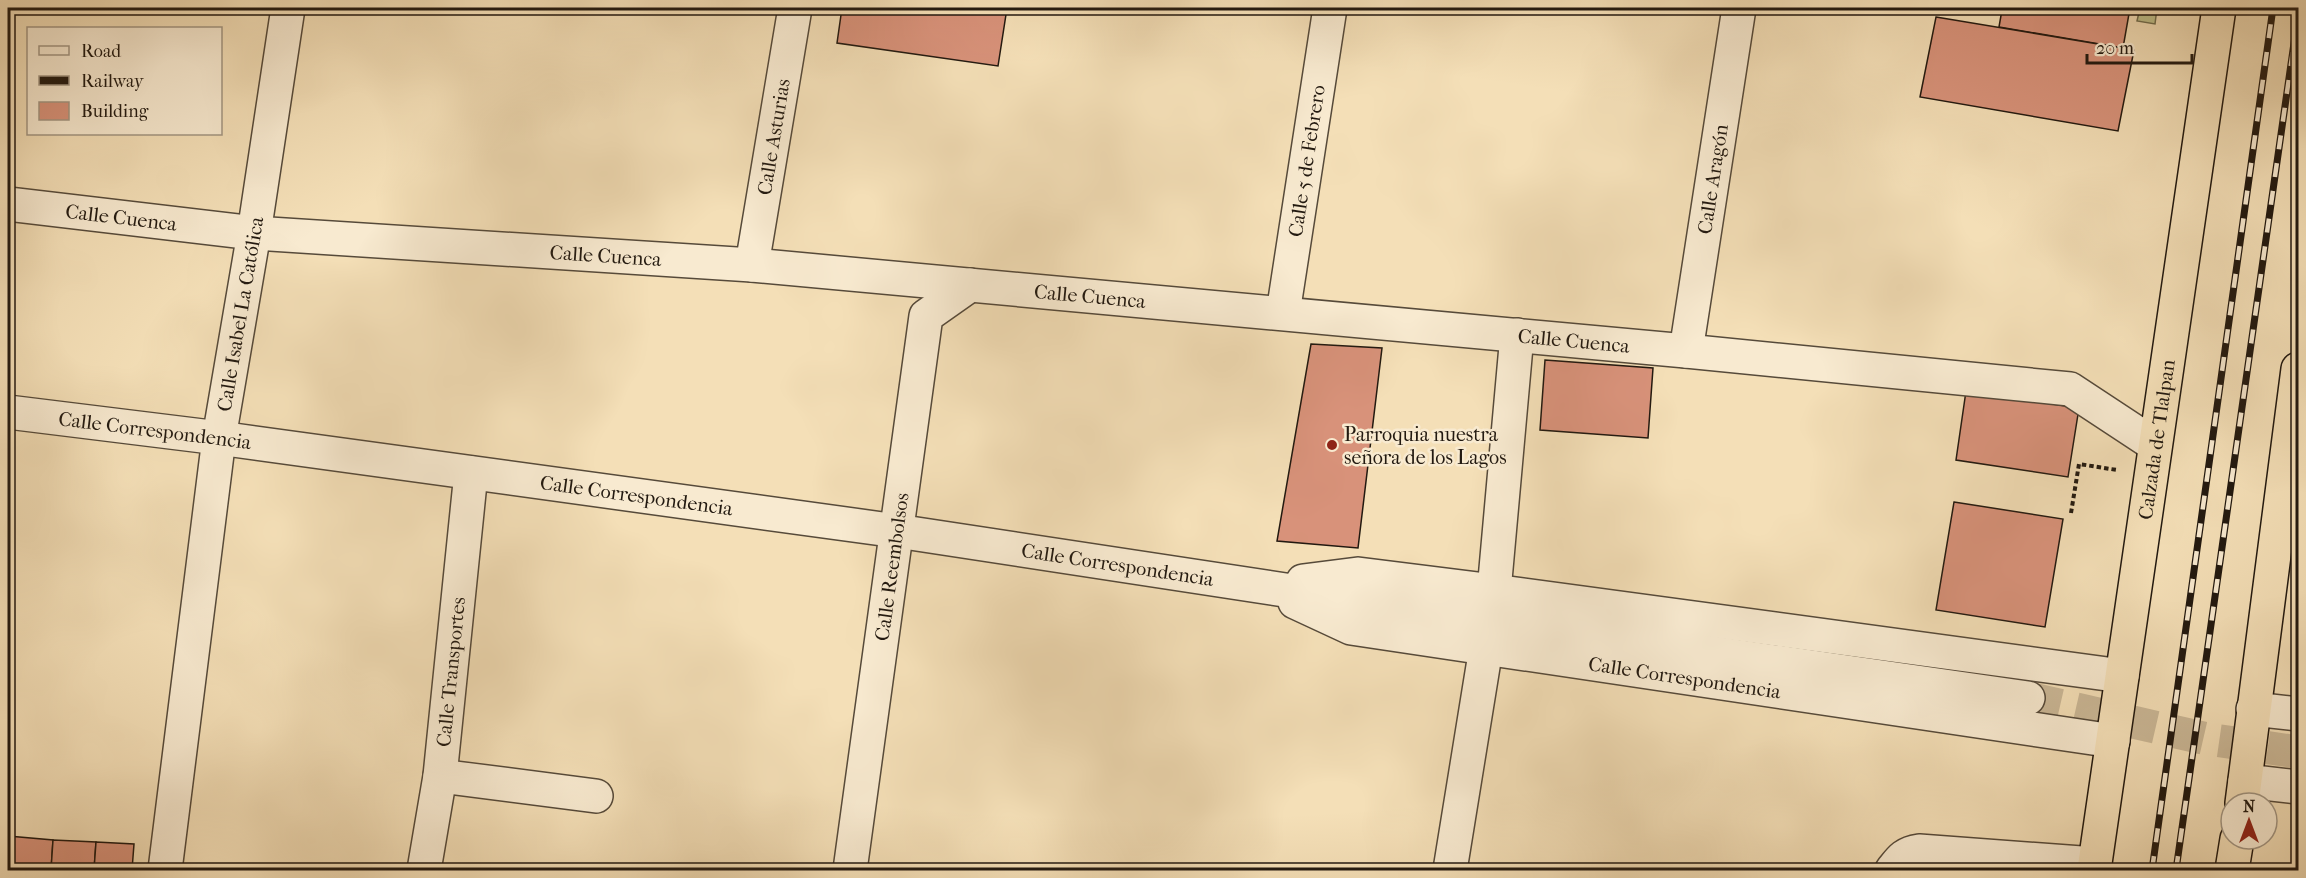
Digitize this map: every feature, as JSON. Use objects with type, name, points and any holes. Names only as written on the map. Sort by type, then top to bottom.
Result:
[{"type":"highway","name":"Calzada de Tlalpan","points":[[2095,867],[2219,8]]},
{"type":"highway","points":[[2243,791],[2253,709],[2293,448],[2298,369]]},
{"type":"highway","points":[[2232,870],[2235,851]]},
{"type":"street","name":"Calle Isabel La Católica","points":[[165,870],[219,438],[254,233],[288,8]]},
{"type":"street","name":"Calle Asturias","points":[[752,265],[795,8]]},
{"type":"street","name":"Calle 5 de Febrero","points":[[1283,313],[1330,8]]},
{"type":"street","name":"Calle Aragón","points":[[1686,351],[1739,8]]},
{"type":"street","name":"Calle Cuenca","points":[[8,204],[254,233],[752,265],[1517,335],[2070,389],[2153,460]]},
{"type":"street","name":"Calle Reembolsos","points":[[850,870],[926,316],[970,285]]},
{"type":"street","points":[[1494,591],[1517,335]]},
{"type":"street","name":"Calle Correspondencia","points":[[8,412],[219,438],[897,531],[2028,698]]},
{"type":"street","name":"Calle Transportes","points":[[424,870],[440,776],[471,473]]},
{"type":"street","name":"Calle Correspondencia","points":[[1264,586],[1358,574],[2122,676]]},
{"type":"street","name":"Calle Correspondencia","points":[[1264,586],[1351,628],[2113,741]]},
{"type":"street","points":[[1450,870],[1486,648]]},
{"type":"street","points":[[2253,709],[2298,714]]},
{"type":"street","points":[[440,776],[596,796]]},
{"type":"street","points":[[2254,791],[2298,787]]},
{"type":"street","points":[[1892,870],[1903,856],[1919,851],[2095,867]]},
{"type":"path","points":[[2072,513],[2079,464],[2153,460]]},
{"type":"green space","points":[[2140,8],[2157,8],[2155,24],[2137,21]]},
{"type":"building","points":[[842,8],[1007,8],[998,66],[837,43]]},
{"type":"building","points":[[1988,8],[2130,8],[2123,48],[1999,27],[2002,10]]},
{"type":"building","points":[[1936,17],[2134,50],[2118,131],[1920,97]]},
{"type":"building","name":"Parroquia nuestra señora de los Lagos","points":[[1311,344],[1382,348],[1358,548],[1277,541]]},
{"type":"building","points":[[1545,360],[1653,368],[1648,438],[1540,430]]},
{"type":"building","points":[[1966,391],[2079,408],[2068,477],[1956,460]]},
{"type":"building","points":[[1954,502],[2063,519],[2045,627],[1936,610]]},
{"type":"building","points":[[8,836],[53,840],[51,870],[8,870]]},
{"type":"building","points":[[53,840],[96,842],[94,870],[51,870]]},
{"type":"building","points":[[96,842],[134,844],[132,870],[94,870]]},
{"type":"tunnel","points":[[2028,698],[2207,739],[2298,752]]},
{"type":"railway","points":[[2152,870],[2273,8]]},
{"type":"railway","points":[[2176,870],[2298,15]]},
{"type":"place","name":"Parroquia nuestra señora de los Lagos","points":[[1332,445]]}]
